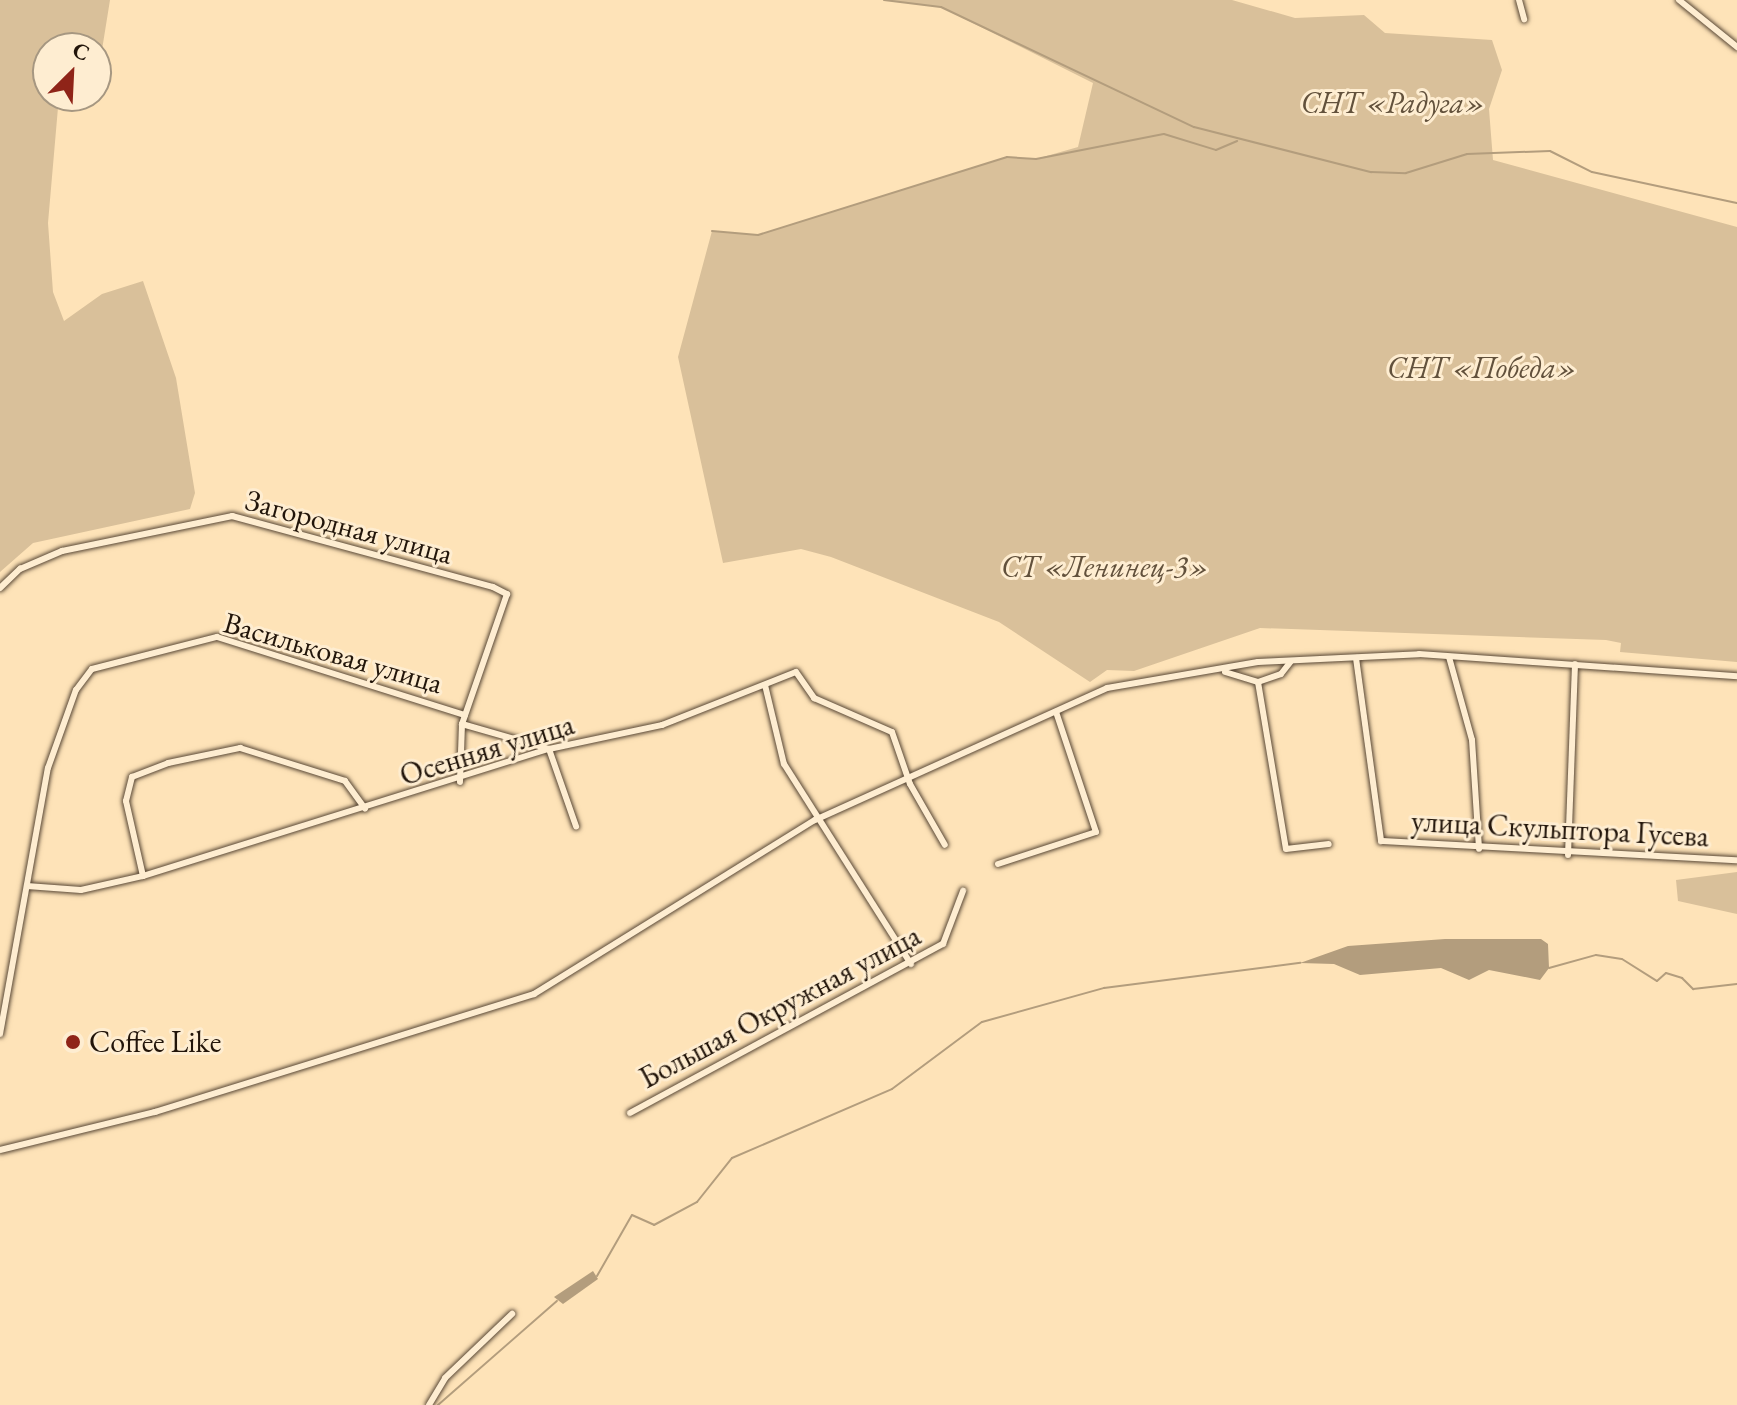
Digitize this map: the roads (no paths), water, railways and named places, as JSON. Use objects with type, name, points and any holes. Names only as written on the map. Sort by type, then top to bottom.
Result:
[{"type":"street","points":[[1519,0],[1524,19]]},
{"type":"street","points":[[1679,0],[1737,47]]},
{"type":"street","name":"Загородная улица","points":[[0,588],[62,551],[232,516],[507,594],[465,715]]},
{"type":"street","name":"Васильковая улица","points":[[0,1034],[56,742],[92,669],[217,637],[465,715]]},
{"type":"street","points":[[1449,657],[1472,740],[1479,849]]},
{"type":"street","points":[[0,1150],[181,1104],[534,994],[815,820],[908,773],[1107,688],[1291,661],[1356,658],[1449,657],[1737,677]]},
{"type":"street","name":"улица Скульптора Гусева","points":[[1356,658],[1381,841],[1568,855],[1737,860]]},
{"type":"street","points":[[1222,671],[1258,682],[1281,674],[1291,661]]},
{"type":"street","points":[[1568,855],[1575,664]]},
{"type":"street","name":"Осенняя улица","points":[[27,886],[81,890],[143,876],[460,782],[549,749],[662,725],[796,672],[814,698],[892,732],[908,773]]},
{"type":"street","points":[[1258,682],[1286,849],[1329,844]]},
{"type":"street","points":[[765,685],[784,764],[815,820],[911,964]]},
{"type":"street","points":[[998,864],[1096,832],[1056,712]]},
{"type":"street","points":[[460,782],[465,715]]},
{"type":"street","name":"Васильковая улица","points":[[462,724],[549,749]]},
{"type":"street","points":[[143,876],[126,801],[132,777],[168,763],[240,748],[345,781],[365,809]]},
{"type":"street","points":[[549,749],[576,826]]},
{"type":"street","points":[[908,773],[945,845]]},
{"type":"street","name":"Большая Окружная улица","points":[[630,1113],[943,944],[963,891]]},
{"type":"street","points":[[429,1405],[445,1378],[512,1314]]},
{"type":"waterway","points":[[884,0],[941,7],[1194,127],[1371,172],[1406,173],[1467,154],[1550,151],[1592,172],[1737,203]]},
{"type":"waterway","points":[[712,231],[758,235],[1007,157],[1036,159],[1164,134],[1216,150],[1237,141]]},
{"type":"waterway","points":[[1549,968],[1596,955],[1622,959],[1657,981],[1666,973],[1682,978],[1693,989],[1737,984]]},
{"type":"waterway","points":[[597,1276],[632,1215],[654,1225],[697,1202],[732,1158],[892,1089],[982,1022],[1104,988],[1300,963]]},
{"type":"waterway","points":[[438,1405],[557,1301]]},
{"type":"place","name":"Coffee Like","points":[[73,1042]]},
{"type":"park label","name":"СНТ «Радуга»","points":[[1393,103]]},
{"type":"park label","name":"СНТ «Победа»","points":[[1482,368]]},
{"type":"park label","name":"СТ «Ленинец-3»","points":[[1105,567]]}]
